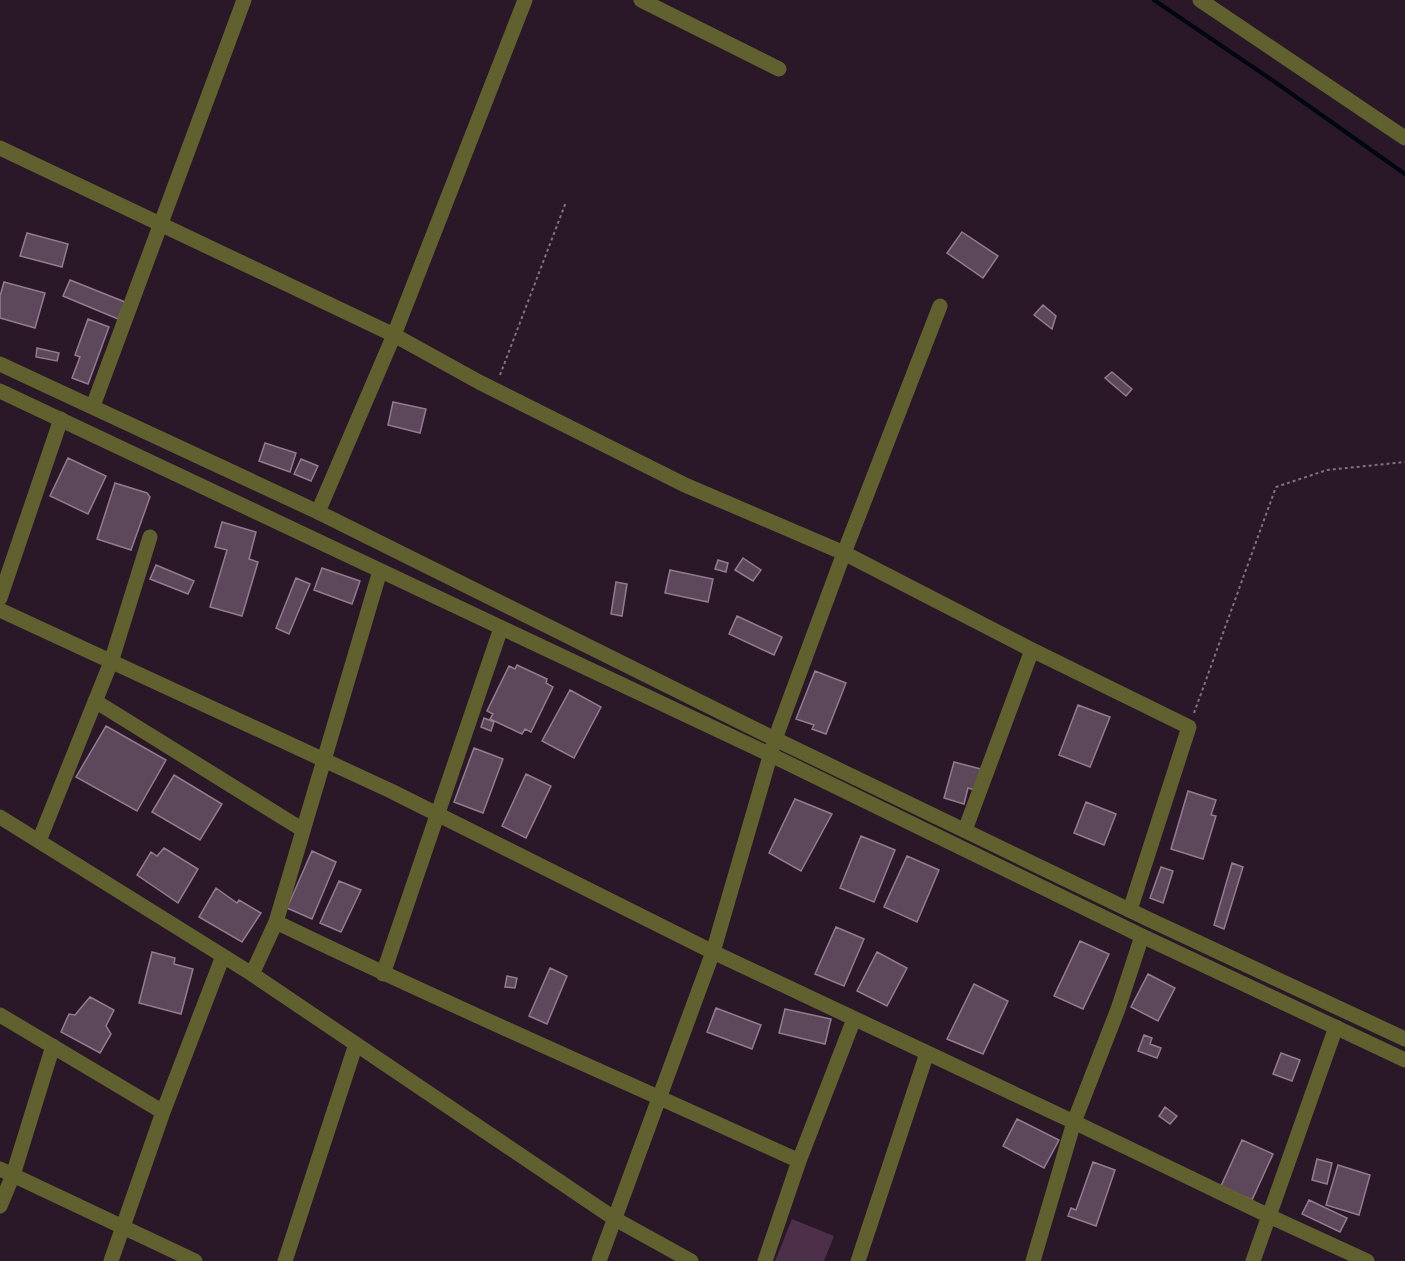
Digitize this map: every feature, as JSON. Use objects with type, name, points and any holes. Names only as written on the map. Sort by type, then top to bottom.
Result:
[{"type":"street","points":[[93,406],[244,0]]},
{"type":"street","points":[[318,512],[394,335],[525,0]]},
{"type":"street","points":[[641,0],[779,69]]},
{"type":"street","points":[[1200,0],[1405,138]]},
{"type":"street","points":[[0,148],[394,335],[685,485],[844,553],[1032,650],[1189,727],[1130,910]]},
{"type":"street","points":[[599,1261],[713,952],[775,739],[940,306]]},
{"type":"street","points":[[0,364],[318,512],[775,739],[1405,1040]]},
{"type":"street","points":[[0,391],[771,755],[1142,936],[1405,1060]]},
{"type":"street","points":[[0,598],[61,419]]},
{"type":"street","points":[[39,841],[111,662],[150,537]]},
{"type":"street","points":[[252,974],[276,921],[380,571]]},
{"type":"street","points":[[0,610],[324,760],[713,952],[1367,1261]]},
{"type":"street","points":[[383,974],[501,628]]},
{"type":"street","points":[[965,830],[1032,650]]},
{"type":"street","points":[[95,701],[303,830]]},
{"type":"street","points":[[0,817],[252,974],[615,1219],[691,1261]]},
{"type":"street","points":[[276,921],[383,974],[799,1161]]},
{"type":"street","points":[[1033,1261],[1074,1122],[1118,1010],[1142,936]]},
{"type":"street","points":[[111,1261],[163,1112],[223,956]]},
{"type":"street","points":[[0,1015],[163,1112]]},
{"type":"street","points":[[765,1261],[799,1161],[854,1019]]},
{"type":"street","points":[[1253,1261],[1336,1027]]},
{"type":"street","points":[[285,1261],[356,1044]]},
{"type":"street","points":[[0,1206],[6,1172],[53,1046]]},
{"type":"street","points":[[858,1261],[927,1053]]},
{"type":"street","points":[[6,1172],[195,1261]]},
{"type":"path","points":[[495,389],[566,202]]},
{"type":"path","points":[[1189,727],[1276,487],[1328,470],[1405,462]]},
{"type":"shaded area","points":[[792,1219],[834,1236],[824,1261],[775,1261]]},
{"type":"building","points":[[962,232],[998,256],[983,278],[947,253]]},
{"type":"building","points":[[27,233],[68,244],[62,267],[20,256]]},
{"type":"building","points":[[70,280],[125,302],[118,319],[63,296]]},
{"type":"building","points":[[4,282],[45,293],[35,328],[0,318],[0,296]]},
{"type":"building","points":[[1043,305],[1056,316],[1052,329],[1034,315]]},
{"type":"building","points":[[88,319],[109,327],[88,384],[72,378],[80,357],[75,355]]},
{"type":"building","points":[[37,348],[59,353],[57,361],[36,357]]},
{"type":"building","points":[[1112,372],[1132,389],[1126,396],[1105,378]]},
{"type":"building","points":[[393,402],[426,409],[420,433],[388,425]]},
{"type":"building","points":[[265,443],[296,453],[290,472],[259,461]]},
{"type":"building","points":[[68,458],[106,476],[88,514],[50,496]]},
{"type":"building","points":[[301,459],[318,466],[311,481],[294,474]]},
{"type":"building","points":[[115,483],[147,493],[150,497],[131,550],[97,539]]},
{"type":"building","points":[[222,522],[256,532],[249,559],[258,562],[242,616],[210,607],[227,550],[215,547]]},
{"type":"building","points":[[743,558],[761,570],[753,581],[735,570]]},
{"type":"building","points":[[718,560],[728,563],[726,572],[715,569]]},
{"type":"building","points":[[156,565],[194,581],[188,594],[150,579]]},
{"type":"building","points":[[322,568],[360,581],[352,604],[314,590]]},
{"type":"building","points":[[670,570],[713,579],[708,602],[665,593]]},
{"type":"building","points":[[296,578],[310,584],[289,634],[276,628]]},
{"type":"building","points":[[616,582],[627,584],[622,616],[611,614]]},
{"type":"building","points":[[737,616],[782,637],[774,655],[729,634]]},
{"type":"building","points":[[517,665],[547,679],[546,683],[553,687],[531,732],[525,729],[522,734],[490,719],[493,714],[487,711],[509,666],[515,669]]},
{"type":"building","points":[[815,671],[846,683],[826,734],[812,729],[814,725],[796,719]]},
{"type":"building","points":[[570,690],[601,707],[574,758],[542,741]]},
{"type":"building","points":[[1078,705],[1110,717],[1090,767],[1059,755]]},
{"type":"building","points":[[484,718],[494,722],[491,731],[481,727]]},
{"type":"building","points":[[106,726],[166,760],[137,811],[76,777]]},
{"type":"building","points":[[474,748],[503,759],[483,813],[454,802]]},
{"type":"building","points":[[954,762],[981,769],[975,790],[968,788],[964,804],[944,798]]},
{"type":"building","points":[[526,774],[551,786],[526,838],[502,826]]},
{"type":"building","points":[[174,775],[222,804],[200,840],[152,812]]},
{"type":"building","points":[[1188,791],[1216,800],[1211,815],[1216,816],[1203,859],[1171,849]]},
{"type":"building","points":[[795,799],[832,814],[801,871],[769,853]]},
{"type":"building","points":[[1086,802],[1116,814],[1104,845],[1074,833]]},
{"type":"building","points":[[861,836],[895,850],[874,902],[840,888]]},
{"type":"building","points":[[164,848],[198,869],[178,903],[137,875],[151,852],[157,856]]},
{"type":"building","points":[[312,851],[336,862],[312,919],[287,908]]},
{"type":"building","points":[[907,856],[939,870],[917,922],[884,907]]},
{"type":"building","points":[[1232,863],[1243,867],[1224,929],[1214,925]]},
{"type":"building","points":[[1161,867],[1173,871],[1163,903],[1150,898]]},
{"type":"building","points":[[339,881],[361,890],[341,932],[320,923]]},
{"type":"building","points":[[216,888],[237,903],[239,900],[261,913],[242,942],[199,917]]},
{"type":"building","points":[[836,927],[864,939],[844,986],[815,974]]},
{"type":"building","points":[[1080,941],[1109,954],[1083,1009],[1054,996]]},
{"type":"building","points":[[152,952],[175,958],[174,964],[193,969],[181,1014],[139,1003]]},
{"type":"building","points":[[877,952],[907,968],[887,1006],[857,991]]},
{"type":"building","points":[[550,968],[567,976],[547,1024],[529,1016]]},
{"type":"building","points":[[1148,974],[1175,988],[1158,1021],[1131,1007]]},
{"type":"building","points":[[507,976],[517,978],[515,988],[505,987]]},
{"type":"building","points":[[974,984],[1008,1001],[983,1054],[947,1039]]},
{"type":"building","points":[[90,997],[114,1010],[106,1026],[111,1034],[100,1053],[61,1032],[69,1014],[75,1015]]},
{"type":"building","points":[[716,1008],[761,1025],[752,1049],[707,1032]]},
{"type":"building","points":[[785,1009],[831,1019],[825,1044],[779,1033]]},
{"type":"building","points":[[1144,1035],[1152,1038],[1150,1044],[1161,1048],[1157,1058],[1138,1051]]},
{"type":"building","points":[[1281,1053],[1300,1060],[1292,1081],[1273,1074]]},
{"type":"building","points":[[1165,1107],[1177,1116],[1170,1124],[1159,1116]]},
{"type":"building","points":[[1017,1119],[1059,1140],[1044,1168],[1003,1146]]},
{"type":"building","points":[[1242,1140],[1273,1154],[1252,1200],[1221,1186]]},
{"type":"building","points":[[1317,1159],[1332,1163],[1327,1184],[1312,1180]]},
{"type":"building","points":[[1093,1162],[1115,1170],[1096,1226],[1068,1216],[1071,1208],[1076,1210]]},
{"type":"building","points":[[1338,1165],[1370,1175],[1359,1215],[1326,1205]]},
{"type":"building","points":[[1309,1200],[1347,1218],[1340,1232],[1302,1214]]},
{"type":"waterway","points":[[1154,0],[1405,174]]}]
